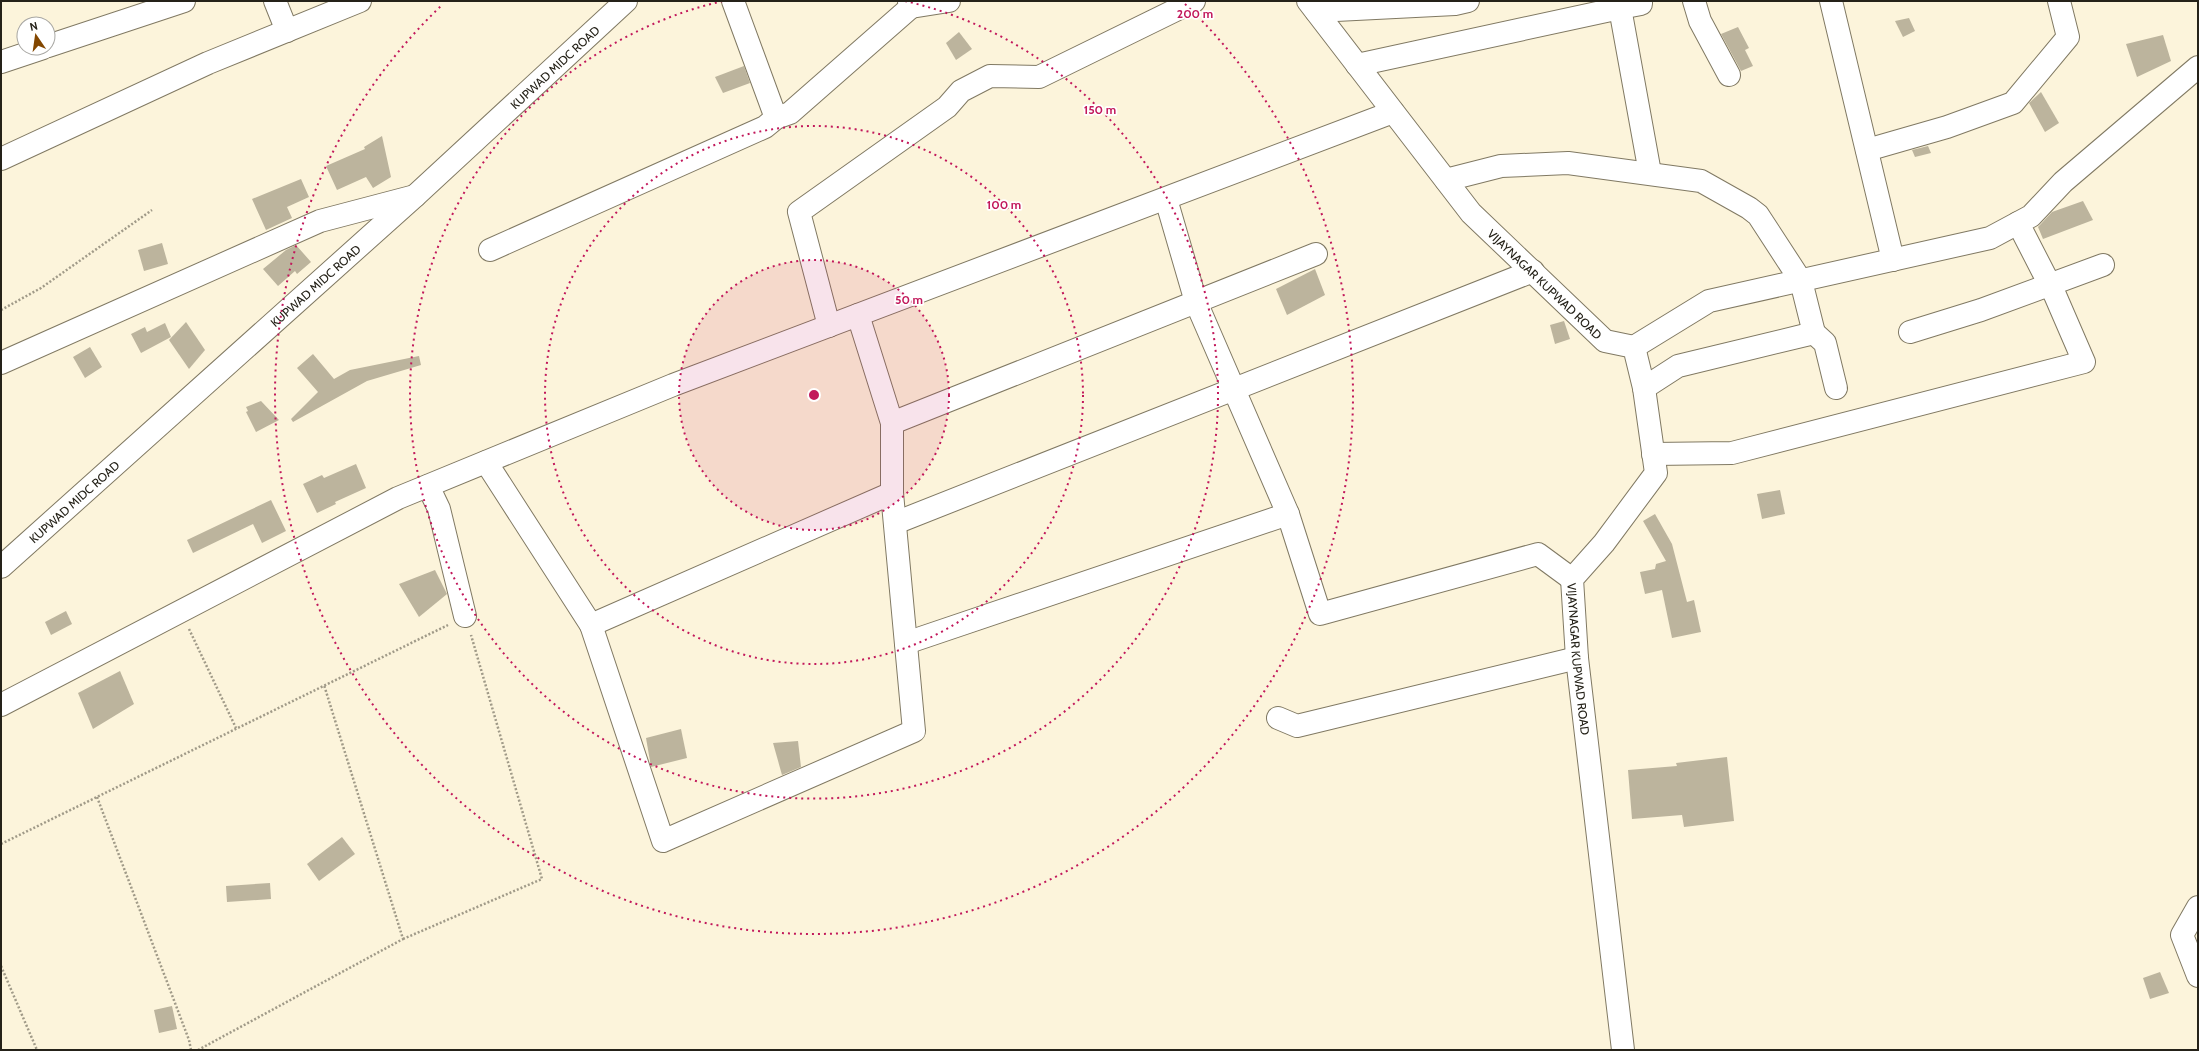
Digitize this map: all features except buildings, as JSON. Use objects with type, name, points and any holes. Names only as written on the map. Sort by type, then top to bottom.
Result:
[{"type":"street","points":[[56,43],[184,1]]},
{"type":"street","points":[[275,1],[287,31]]},
{"type":"street","points":[[1,159],[208,63],[360,1]]},
{"type":"street","name":"KUPWAD MIDC ROAD","points":[[1,567],[415,196],[626,1]]},
{"type":"street","points":[[733,1],[776,118]]},
{"type":"street","points":[[490,250],[765,127],[776,118],[790,113],[910,4],[949,1]]},
{"type":"street","points":[[830,326],[799,212],[947,107],[960,91],[990,76],[1039,77],[1194,1]]},
{"type":"street","points":[[1312,6],[1455,4],[1468,1]]},
{"type":"street","points":[[1357,66],[1619,4],[1641,4],[1641,1]]},
{"type":"street","points":[[1694,1],[1700,21],[1729,74]]},
{"type":"street","points":[[1831,1],[1893,260]]},
{"type":"street","points":[[1867,150],[1947,127],[2013,103],[2068,37],[2059,1]]},
{"type":"street","points":[[1619,4],[1650,174]]},
{"type":"street","name":"VIJAYNAGAR KUPWAD ROAD","points":[[1312,6],[1357,66],[1472,212],[1606,341],[1634,347],[1644,388],[1656,473],[1604,543],[1572,578],[1577,658],[1623,1050]]},
{"type":"street","points":[[1,62],[19,56]]},
{"type":"street","points":[[1634,347],[1709,301],[1990,238],[2031,216],[2063,182],[2150,110],[2198,67]]},
{"type":"street","points":[[1,705],[391,502],[428,486],[673,385],[1393,112]]},
{"type":"street","points":[[1446,180],[1500,166],[1568,163],[1701,181],[1749,208],[1758,215],[1801,281],[1814,333],[1825,343],[1836,388]]},
{"type":"street","points":[[1,363],[320,221],[415,196]]},
{"type":"street","points":[[1166,199],[1196,302],[1288,514],[1320,614],[1538,554],[1572,578]]},
{"type":"street","points":[[1653,454],[1732,453],[2084,362],[2050,285],[2018,223]]},
{"type":"street","points":[[892,423],[1316,254]]},
{"type":"street","points":[[1910,332],[1981,310],[2103,265]]},
{"type":"street","points":[[894,524],[1533,272]]},
{"type":"street","points":[[486,462],[591,625],[663,841],[914,731],[894,524],[892,493],[892,423],[858,315]]},
{"type":"street","points":[[1644,388],[1678,366],[1814,333]]},
{"type":"street","points":[[428,486],[439,509],[466,616]]},
{"type":"street","points":[[591,625],[892,493]]},
{"type":"street","points":[[906,643],[1288,514]]},
{"type":"street","points":[[1278,718],[1297,726],[1577,658]]},
{"type":"street","points":[[2198,907],[2182,936],[2198,976]]},
{"type":"path","points":[[1,310],[41,288],[152,210]]},
{"type":"path","points":[[180,612],[236,728]]},
{"type":"path","points":[[1,844],[466,616],[542,879],[403,939],[198,1050]]},
{"type":"path","points":[[324,685],[403,939]]},
{"type":"path","points":[[97,797],[189,1040],[191,1050]]},
{"type":"path","points":[[1,966],[37,1050]]}]
